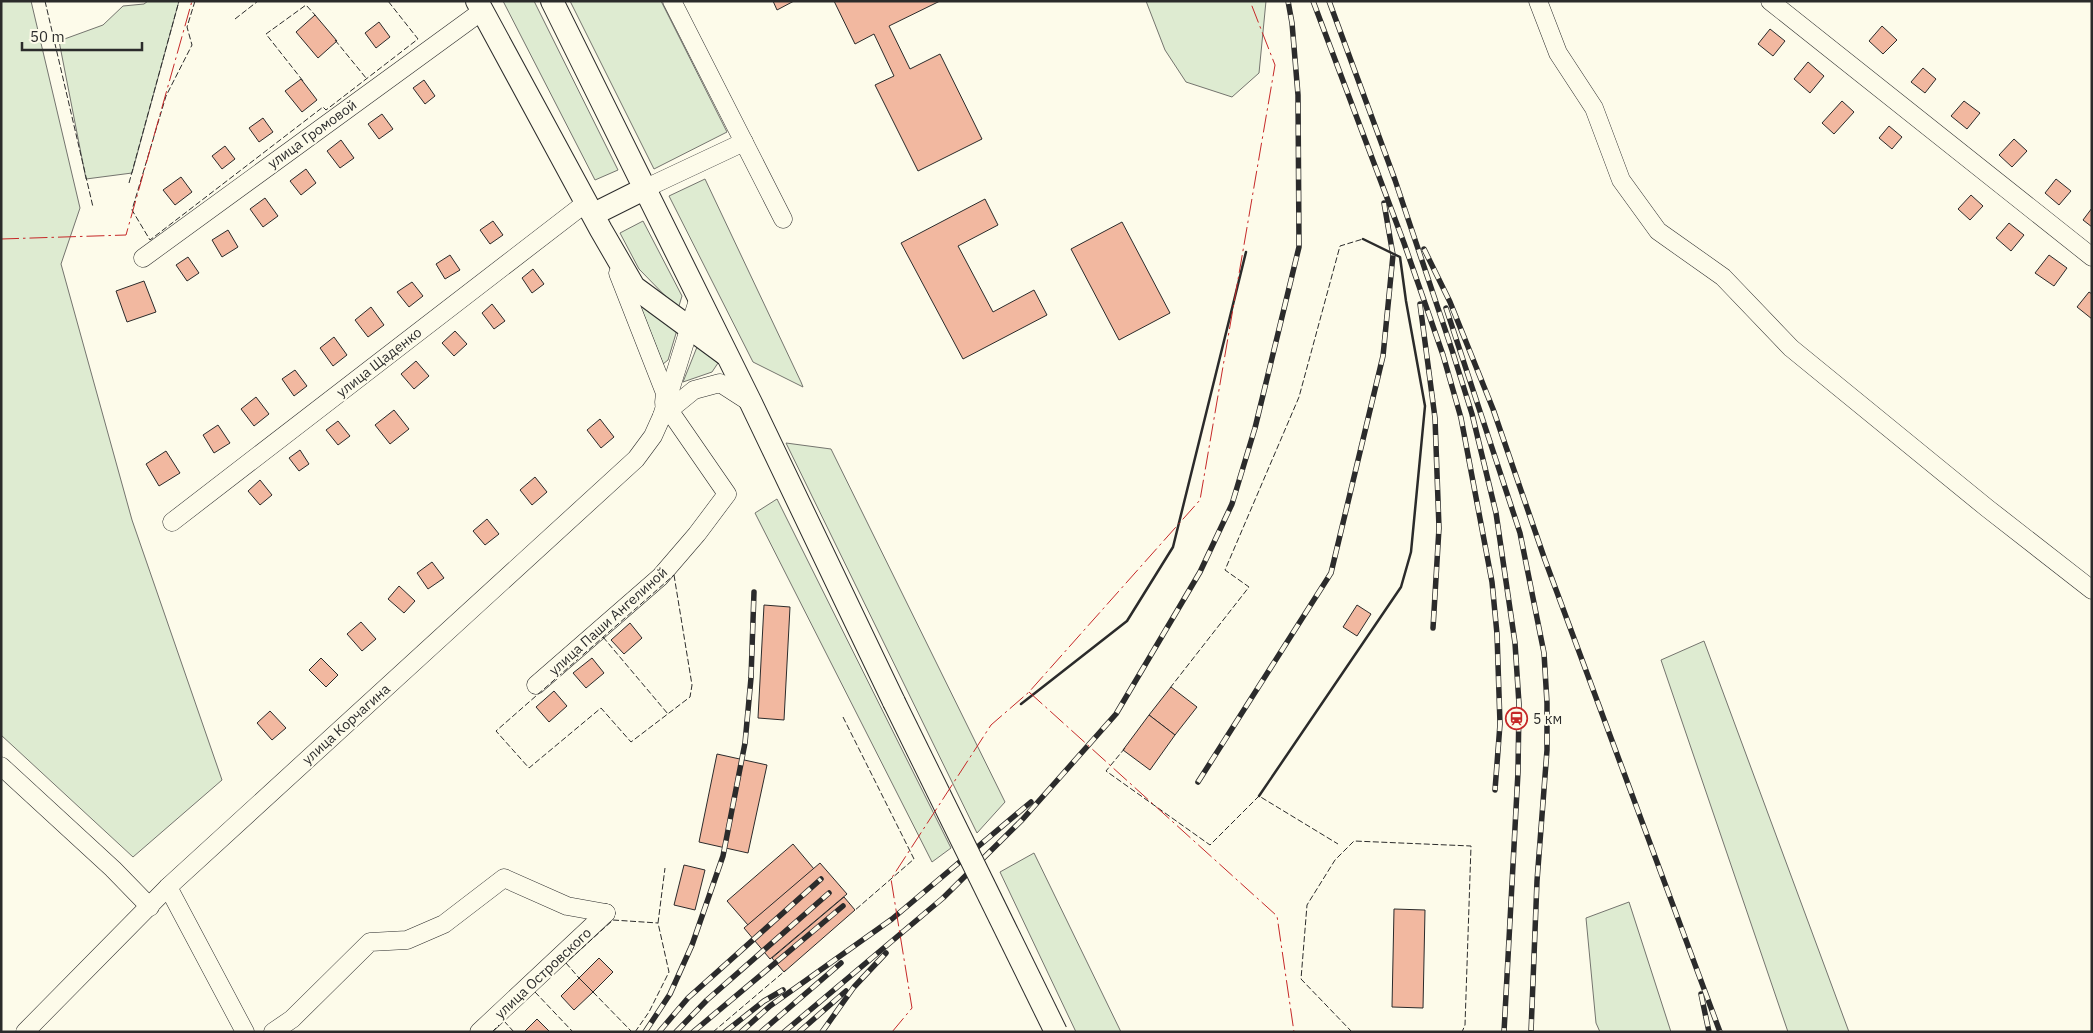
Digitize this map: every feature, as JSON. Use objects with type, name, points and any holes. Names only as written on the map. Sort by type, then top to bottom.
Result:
[{"type":"main road","points":[[552,1],[646,188],[894,702],[1056,1032]]},
{"type":"main road","points":[[479,6],[634,287],[728,357]]},
{"type":"main road","points":[[594,215],[646,188]]},
{"type":"street","points":[[672,1],[783,219]]},
{"type":"street","points":[[1538,1],[1558,53],[1594,108],[1621,180],[1658,231],[1723,277],[1790,348],[1987,508],[2092,590]]},
{"type":"street","points":[[1770,1],[2092,257]]},
{"type":"street","name":"улица Громовой","points":[[143,258],[479,6]]},
{"type":"street","points":[[646,188],[744,142]]},
{"type":"street","points":[[594,215],[665,393],[665,413]]},
{"type":"street","name":"улица Щаденко","points":[[172,522],[594,215]]},
{"type":"street","points":[[665,413],[699,297]]},
{"type":"street","points":[[665,413],[694,390],[720,383],[751,403]]},
{"type":"street","name":"улица Паши Ангелиной","points":[[536,685],[660,577],[698,534],[728,494],[665,413]]},
{"type":"street","name":"улица Корчагина","points":[[25,1032],[168,887],[636,459],[653,436],[665,413]]},
{"type":"street","points":[[1,766],[113,869],[150,907]]},
{"type":"street","name":"улица Островского","points":[[273,1032],[292,1019],[370,942],[407,940],[444,924],[504,878],[567,906],[606,913],[479,1032]]},
{"type":"street","points":[[168,887],[245,1032]]},
{"type":"green space","points":[[1,1],[31,1],[80,208],[61,264],[132,520],[222,780],[133,857],[1,735]]},
{"type":"green space","points":[[148,1],[179,1],[132,173],[86,179],[59,41],[103,25],[123,6],[144,4]]},
{"type":"green space","points":[[503,1],[534,1],[618,170],[595,180]]},
{"type":"green space","points":[[570,1],[661,1],[727,132],[654,169]]},
{"type":"green space","points":[[1146,1],[1266,1],[1259,73],[1232,97],[1186,82],[1165,50]]},
{"type":"green space","points":[[705,179],[803,387],[753,362],[669,196]]},
{"type":"green space","points":[[643,221],[682,296],[678,309],[639,269],[620,233]]},
{"type":"green space","points":[[637,298],[677,330],[668,360],[663,364]]},
{"type":"green space","points":[[697,347],[718,363],[712,372],[683,382]]},
{"type":"green space","points":[[786,443],[831,449],[1005,802],[977,833]]},
{"type":"green space","points":[[777,499],[951,848],[932,862],[755,513]]},
{"type":"green space","points":[[1704,641],[1849,1032],[1788,1032],[1661,660]]},
{"type":"green space","points":[[1034,853],[1121,1032],[1076,1032],[1000,872]]},
{"type":"green space","points":[[1629,902],[1671,1032],[1600,1032],[1596,1023],[1586,918]]},
{"type":"building","points":[[773,1],[794,1],[777,10]]},
{"type":"building","points":[[834,1],[940,1],[889,26],[910,69],[940,54],[982,139],[918,171],[875,85],[894,76],[874,34],[855,44]]},
{"type":"building","points":[[315,15],[337,41],[318,58],[296,32]]},
{"type":"building","points":[[379,22],[390,37],[376,48],[365,33]]},
{"type":"building","points":[[1882,26],[1897,40],[1883,54],[1869,41]]},
{"type":"building","points":[[1770,29],[1785,41],[1773,56],[1758,44]]},
{"type":"building","points":[[1808,62],[1824,76],[1810,93],[1794,79]]},
{"type":"building","points":[[1923,68],[1936,79],[1925,93],[1911,82]]},
{"type":"building","points":[[301,79],[317,100],[302,112],[285,91]]},
{"type":"building","points":[[424,80],[435,96],[425,104],[413,88]]},
{"type":"building","points":[[1842,101],[1854,112],[1834,134],[1822,123]]},
{"type":"building","points":[[1964,101],[1980,113],[1967,129],[1951,116]]},
{"type":"building","points":[[382,114],[393,129],[379,139],[368,124]]},
{"type":"building","points":[[263,118],[273,132],[259,142],[249,128]]},
{"type":"building","points":[[1889,126],[1902,137],[1892,149],[1879,138]]},
{"type":"building","points":[[2014,139],[2027,151],[2012,167],[1999,155]]},
{"type":"building","points":[[341,140],[354,158],[340,168],[327,151]]},
{"type":"building","points":[[225,146],[235,159],[222,169],[212,156]]},
{"type":"building","points":[[306,169],[316,183],[301,195],[290,181]]},
{"type":"building","points":[[181,177],[192,192],[175,205],[163,190]]},
{"type":"building","points":[[2056,179],[2071,191],[2059,205],[2045,193]]},
{"type":"building","points":[[1971,195],[1983,206],[1970,220],[1958,209]]},
{"type":"building","points":[[265,198],[278,216],[263,227],[250,209]]},
{"type":"building","points":[[985,199],[998,225],[958,246],[993,312],[1034,290],[1047,315],[963,359],[901,243]]},
{"type":"building","points":[[2092,208],[2092,227],[2083,220]]},
{"type":"building","points":[[493,221],[503,235],[490,244],[480,230]]},
{"type":"building","points":[[1122,222],[1170,313],[1119,340],[1071,249]]},
{"type":"building","points":[[2009,223],[2024,235],[2011,251],[1996,238]]},
{"type":"building","points":[[228,230],[238,247],[222,257],[212,240]]},
{"type":"building","points":[[450,255],[460,270],[445,279],[436,264]]},
{"type":"building","points":[[2049,255],[2067,268],[2054,286],[2035,273]]},
{"type":"building","points":[[188,257],[199,273],[187,281],[176,265]]},
{"type":"building","points":[[533,269],[544,284],[532,293],[522,278]]},
{"type":"building","points":[[144,281],[156,312],[127,322],[116,291]]},
{"type":"building","points":[[412,282],[423,296],[409,307],[397,292]]},
{"type":"building","points":[[2089,292],[2092,294],[2092,319],[2077,307]]},
{"type":"building","points":[[492,304],[505,321],[494,329],[482,313]]},
{"type":"building","points":[[371,307],[384,325],[368,337],[355,320]]},
{"type":"building","points":[[455,331],[467,344],[454,356],[442,343]]},
{"type":"building","points":[[334,337],[347,355],[333,366],[320,348]]},
{"type":"building","points":[[416,361],[429,376],[414,389],[401,374]]},
{"type":"building","points":[[295,370],[307,386],[294,396],[282,379]]},
{"type":"building","points":[[256,397],[269,414],[254,426],[241,409]]},
{"type":"building","points":[[394,410],[409,429],[390,444],[375,425]]},
{"type":"building","points":[[600,419],[614,437],[601,448],[587,430]]},
{"type":"building","points":[[338,421],[350,436],[338,445],[326,430]]},
{"type":"building","points":[[218,425],[230,443],[214,453],[203,435]]},
{"type":"building","points":[[300,450],[309,464],[299,471],[289,458]]},
{"type":"building","points":[[166,451],[180,473],[159,486],[146,464]]},
{"type":"building","points":[[535,477],[547,492],[532,505],[520,490]]},
{"type":"building","points":[[260,480],[272,495],[260,505],[248,491]]},
{"type":"building","points":[[487,519],[499,534],[485,545],[473,531]]},
{"type":"building","points":[[432,562],[444,578],[428,589],[417,573]]},
{"type":"building","points":[[399,586],[415,601],[404,613],[388,599]]},
{"type":"building","points":[[764,605],[790,607],[784,720],[758,718]]},
{"type":"building","points":[[1357,605],[1371,614],[1357,636],[1343,627]]},
{"type":"building","points":[[361,622],[376,639],[362,651],[347,634]]},
{"type":"building","points":[[630,623],[642,638],[624,654],[611,640]]},
{"type":"building","points":[[321,658],[338,675],[326,687],[309,670]]},
{"type":"building","points":[[592,658],[604,673],[586,688],[573,673]]},
{"type":"building","points":[[1171,687],[1197,707],[1175,735],[1149,715]]},
{"type":"building","points":[[554,691],[567,706],[549,722],[536,707]]},
{"type":"building","points":[[270,711],[286,728],[272,740],[257,723]]},
{"type":"building","points":[[1149,715],[1175,735],[1150,770],[1123,750]]},
{"type":"building","points":[[717,754],[767,765],[748,853],[699,842]]},
{"type":"building","points":[[793,844],[814,869],[748,925],[727,901]]},
{"type":"building","points":[[820,863],[847,894],[770,959],[744,928]]},
{"type":"building","points":[[684,865],[705,870],[695,910],[674,905]]},
{"type":"building","points":[[844,897],[855,910],[784,972],[772,958]]},
{"type":"building","points":[[1394,909],[1425,910],[1423,1008],[1392,1007]]},
{"type":"building","points":[[599,958],[613,972],[593,992],[579,978]]},
{"type":"building","points":[[579,978],[593,992],[574,1010],[561,996]]},
{"type":"building","points":[[537,1019],[550,1032],[524,1032]]},
{"type":"railway","points":[[784,1032],[943,898],[1022,820],[1116,714],[1200,572],[1232,504],[1255,428],[1299,247],[1298,95],[1292,23],[1288,1]]},
{"type":"railway","points":[[1313,1],[1404,243],[1443,355],[1461,418],[1492,582],[1497,634],[1500,724],[1495,790]]},
{"type":"railway","points":[[1329,1],[1395,180],[1452,350],[1472,414],[1496,513],[1515,643],[1519,704],[1518,772],[1504,1032]]},
{"type":"railway","points":[[1198,782],[1331,573],[1383,356],[1393,255],[1384,203]]},
{"type":"railway","points":[[1424,249],[1450,302],[1493,409],[1545,560],[1720,1032]]},
{"type":"railway","points":[[1420,304],[1435,418],[1439,528],[1433,628]]},
{"type":"railway","points":[[1446,308],[1520,533],[1544,653],[1547,750],[1537,881],[1531,1032]]},
{"type":"railway","points":[[645,1032],[670,994],[692,945],[723,856],[745,743],[751,678],[754,592]]},
{"type":"railway","points":[[741,1032],[770,1006],[892,919],[1031,802]]},
{"type":"railway","points":[[659,1032],[688,998],[821,879]]},
{"type":"railway","points":[[676,1032],[707,1000],[829,893]]},
{"type":"railway","points":[[693,1032],[843,906]]},
{"type":"railway","points":[[822,1032],[854,987],[886,953]]},
{"type":"railway","points":[[761,1032],[841,963]]},
{"type":"railway","points":[[725,1032],[764,1001],[783,990]]},
{"type":"railway","points":[[799,1032],[846,991]]},
{"type":"railway","points":[[1701,994],[1709,1032]]},
{"type":"fence","points":[[45,1],[93,207]]},
{"type":"fence","points":[[129,183],[179,1]]},
{"type":"fence","points":[[195,1],[187,27],[192,45],[166,96],[132,210],[150,240],[323,107],[326,110],[418,39],[388,1]]},
{"type":"fence","points":[[235,19],[258,1]]},
{"type":"fence","points":[[303,81],[266,34],[306,5],[316,16]]},
{"type":"fence","points":[[335,40],[366,78]]},
{"type":"fence","points":[[1170,688],[1249,587],[1225,570],[1299,397],[1340,246],[1363,239]]},
{"type":"fence","points":[[674,575],[692,685],[690,697],[631,742],[601,708],[529,768],[496,731],[674,575]]},
{"type":"fence","points":[[603,637],[668,714]]},
{"type":"fence","points":[[843,717],[914,859],[854,911]]},
{"type":"fence","points":[[1125,748],[1106,771],[1210,845],[1259,796],[1338,844]]},
{"type":"fence","points":[[1352,1032],[1301,979],[1307,905],[1335,860],[1354,841],[1471,846],[1465,1025],[1462,1032]]},
{"type":"fence","points":[[635,1032],[649,1012],[669,972],[658,923],[665,868]]},
{"type":"fence","points":[[569,960],[613,920],[658,923]]},
{"type":"fence","points":[[566,963],[579,978]]},
{"type":"fence","points":[[713,1032],[786,970]]},
{"type":"fence","points":[[535,992],[573,1032]]},
{"type":"fence","points":[[593,992],[632,1032]]},
{"type":"fence","points":[[504,1021],[514,1032]]},
{"type":"fence","points":[[492,1032],[499,1025]]},
{"type":"wall","points":[[1259,796],[1401,587],[1411,552],[1425,406],[1400,257],[1363,239]]},
{"type":"wall","points":[[1021,704],[1127,621],[1173,547],[1246,252]]},
{"type":"power","points":[[1,239],[126,235],[192,1]]},
{"type":"power","points":[[892,1032],[912,1008],[891,879],[991,725],[1029,692],[1200,500],[1275,65],[1250,1]]},
{"type":"power","points":[[1029,692],[1277,916],[1294,1032]]},
{"type":"place","name":"5 км","points":[[1517,719]]}]
